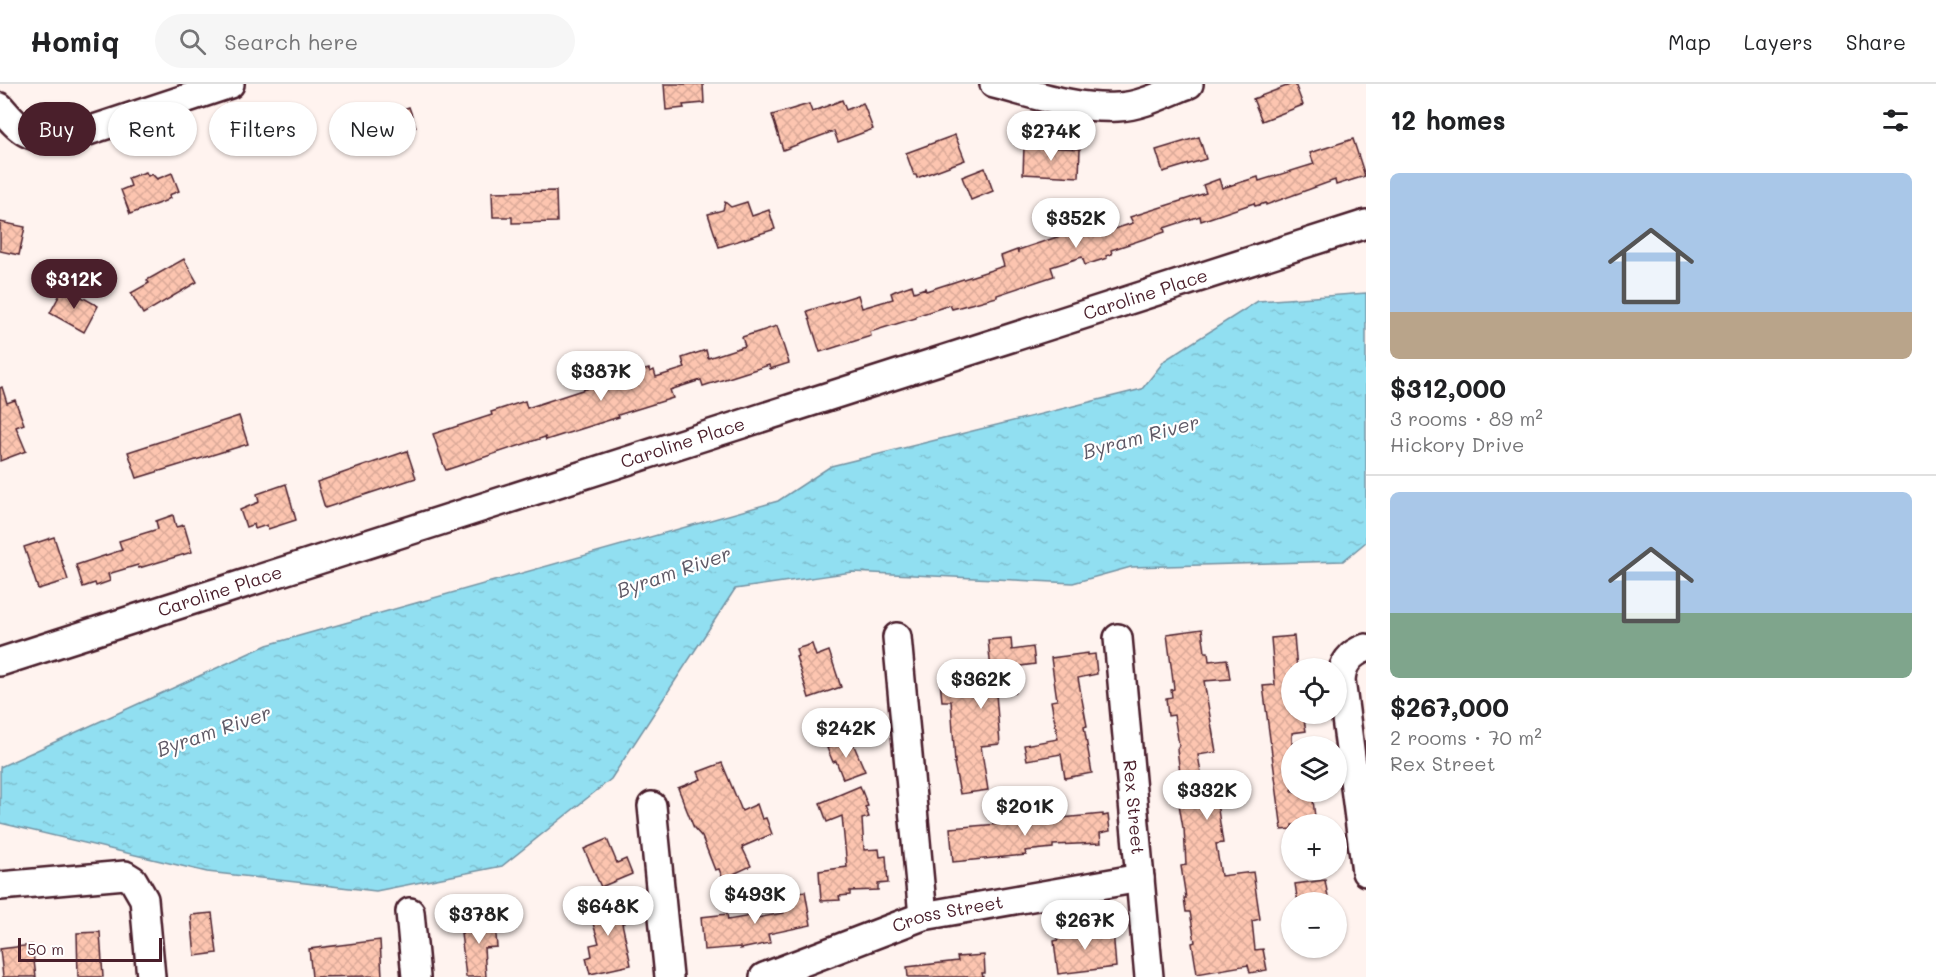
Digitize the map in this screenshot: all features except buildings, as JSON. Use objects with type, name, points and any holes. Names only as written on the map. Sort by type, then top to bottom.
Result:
[{"type":"street","points":[[0,107],[26,134],[45,139],[64,140],[230,84]]},
{"type":"street","points":[[994,84],[1067,102],[1119,107],[1151,99],[1189,84]]},
{"type":"street","name":"Caroline Place","points":[[0,662],[1366,224]]},
{"type":"street","points":[[897,637],[922,916]]},
{"type":"street","name":"Rex Street","points":[[1118,638],[1149,977]]},
{"type":"street","points":[[1366,648],[1349,658],[1342,668],[1341,680],[1366,872]]},
{"type":"street","points":[[652,806],[669,977]]},
{"type":"street","points":[[0,886],[124,875],[133,880],[144,899],[151,977]]},
{"type":"street","name":"Cross Street","points":[[764,977],[922,916],[1140,878]]},
{"type":"street","points":[[410,912],[416,977]]},
{"type":"water","name":"Byram River","points":[[1366,293],[1366,542],[1343,561],[1131,567],[1073,583],[852,572],[735,589],[611,779],[502,866],[376,891],[207,872],[0,823],[0,767],[267,645],[778,501],[831,466],[1142,389],[1165,360],[1258,301]]}]
